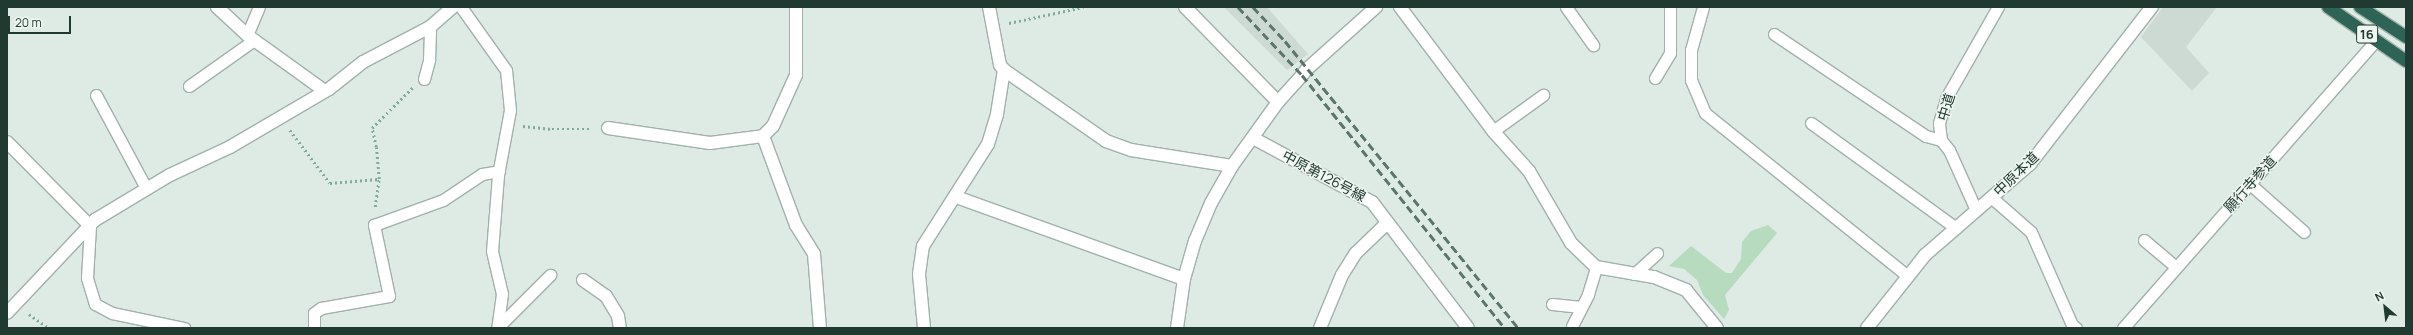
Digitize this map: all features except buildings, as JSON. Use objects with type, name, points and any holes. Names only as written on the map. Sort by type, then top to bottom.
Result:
[{"type":"highway","name":"16","points":[[2328,7],[2406,61]]},
{"type":"highway","name":"16","points":[[2360,7],[2406,37]]},
{"type":"street","points":[[217,7],[251,38],[325,91]]},
{"type":"street","points":[[608,128],[710,143],[763,136],[773,126],[796,74],[796,7]]},
{"type":"street","points":[[989,7],[994,26],[1000,65],[1004,70],[1106,140],[1131,150],[1232,166]]},
{"type":"street","points":[[1185,7],[1278,102]]},
{"type":"street","points":[[1177,328],[1184,279],[1195,241],[1211,203],[1232,166],[1278,102],[1304,72],[1376,7]]},
{"type":"street","points":[[1400,7],[1493,131],[1546,196],[1571,243],[1596,267],[1670,282],[1686,290],[1717,328]]},
{"type":"street","name":"中原本道","points":[[1867,328],[1925,255],[2030,164],[2152,7]]},
{"type":"street","points":[[7,313],[15,302],[90,226],[118,204],[146,188],[230,147],[325,91],[363,62],[430,27],[447,9]]},
{"type":"street","points":[[924,328],[919,274],[923,246],[956,198],[988,144],[997,114],[1004,70]]},
{"type":"street","points":[[763,136],[796,225],[814,254],[820,328]]},
{"type":"street","name":"中原第126号線","points":[[1253,138],[1372,202],[1386,224],[1468,328]]},
{"type":"street","points":[[7,142],[90,226]]},
{"type":"street","points":[[956,198],[1184,279]]},
{"type":"street","points":[[1320,328],[1342,275],[1356,253],[1386,224]]},
{"type":"street","points":[[583,280],[606,296],[618,316],[620,328]]},
{"type":"lane","points":[[189,86],[251,38],[259,7]]},
{"type":"lane","points":[[460,7],[506,70],[510,110],[499,171],[492,251],[502,294],[498,327]]},
{"type":"lane","points":[[1566,7],[1593,45]]},
{"type":"lane","points":[[1655,78],[1670,53],[1670,7]]},
{"type":"lane","points":[[1703,7],[1691,50],[1691,80],[1705,113],[1908,276]]},
{"type":"lane","name":"中道","points":[[1976,210],[1949,150],[1941,140],[1939,123],[1946,98],[1996,8]]},
{"type":"lane","points":[[425,77],[429,60],[430,27]]},
{"type":"lane","points":[[1774,34],[1926,136],[1941,140]]},
{"type":"lane","name":"願行寺参道","points":[[2123,328],[2376,40]]},
{"type":"lane","points":[[96,95],[146,188]]},
{"type":"lane","points":[[1493,131],[1543,95]]},
{"type":"lane","points":[[1811,123],[1956,228]]},
{"type":"lane","points":[[314,328],[314,313],[321,308],[389,296],[374,225],[443,200],[482,174],[499,171]]},
{"type":"lane","points":[[2250,184],[2304,232]]},
{"type":"lane","points":[[1991,197],[2031,232],[2072,325],[2076,328]]},
{"type":"lane","points":[[90,226],[87,278],[95,304],[112,313],[184,328]]},
{"type":"lane","points":[[2144,240],[2176,267]]},
{"type":"lane","points":[[1634,274],[1657,253]]},
{"type":"lane","points":[[1572,326],[1596,267]]},
{"type":"lane","points":[[498,327],[550,275]]},
{"type":"lane","points":[[1552,304],[1581,307]]},
{"type":"path","points":[[994,26],[1083,7]]},
{"type":"path","points":[[375,206],[379,179],[376,147],[372,128],[425,77]]},
{"type":"path","points":[[280,117],[330,183],[379,179]]},
{"type":"path","points":[[508,125],[552,129],[608,128]]},
{"type":"path","points":[[15,302],[49,328]]},
{"type":"shaded area","points":[[1224,7],[1267,7],[1308,54],[1287,70]]},
{"type":"shaded area","points":[[2163,7],[2217,7],[2186,47],[2209,73],[2192,91],[2141,37]]},
{"type":"green space","points":[[1768,225],[1777,233],[1725,295],[1729,310],[1724,319],[1703,295],[1697,280],[1684,269],[1669,266],[1691,246],[1726,273],[1732,273],[1741,259],[1742,242],[1751,231]]},
{"type":"railway","points":[[1238,7],[1302,75],[1505,328]]},
{"type":"railway","points":[[1253,7],[1285,41],[1518,328]]}]
